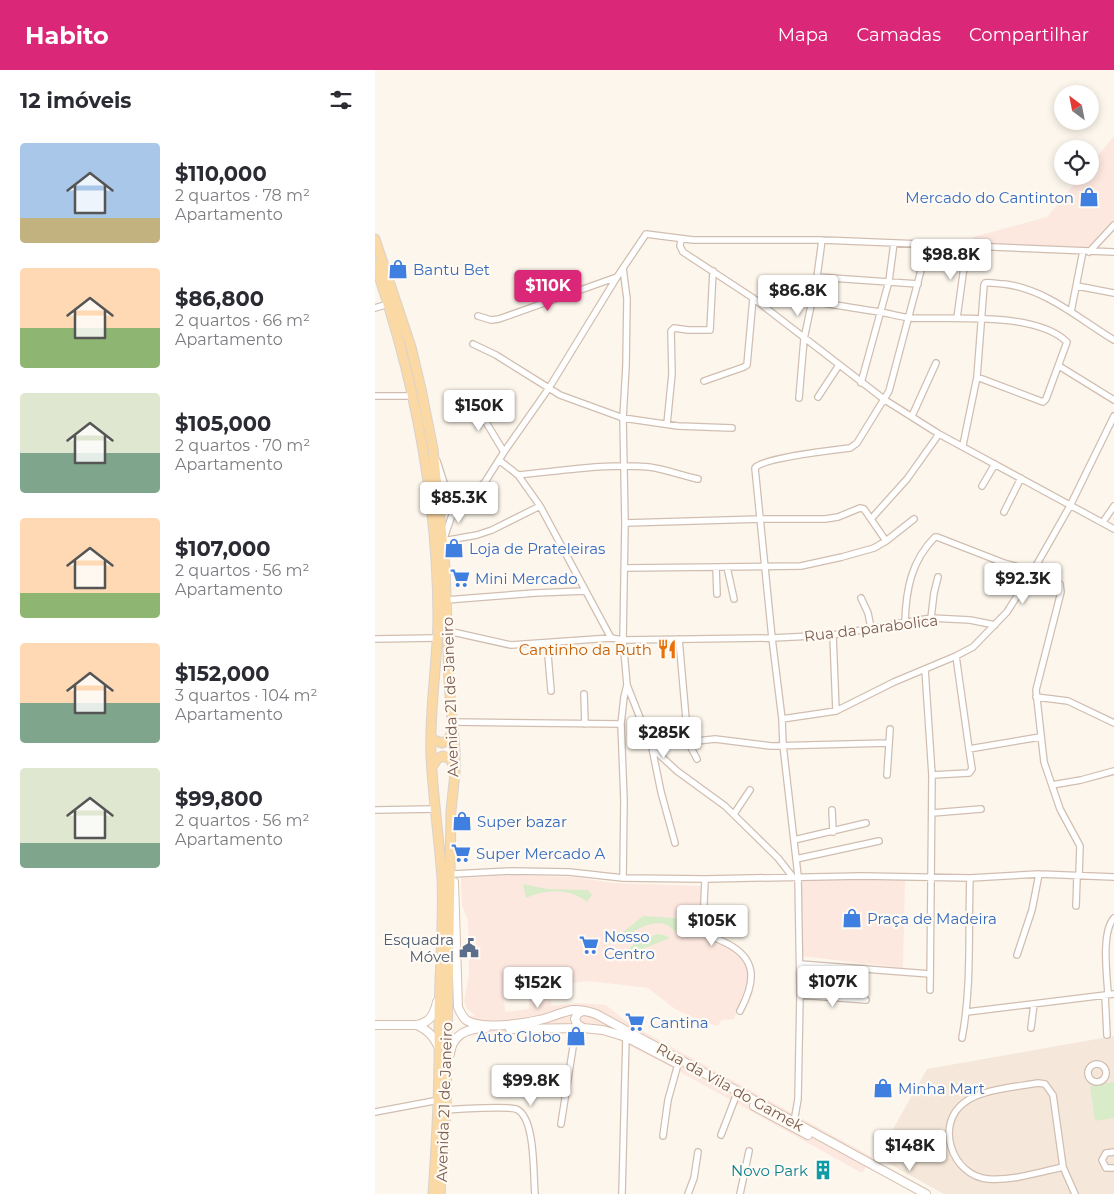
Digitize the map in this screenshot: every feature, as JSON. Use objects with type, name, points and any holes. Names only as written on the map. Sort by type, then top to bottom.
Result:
[{"type":"main road","name":"Avenida 21 de Janeiro","points":[[375,239],[409,339],[421,389],[433,449],[443,541],[449,684],[455,768],[451,811],[446,1110],[440,1194]]},
{"type":"main road","name":"Avenida 21 de Janeiro","points":[[375,264],[396,326],[414,396],[422,439],[434,542],[437,638],[431,739],[442,880],[442,975],[439,1023],[439,1100],[433,1194]]},
{"type":"main road","points":[[431,739],[437,742],[445,742],[451,738],[453,726]]},
{"type":"main road","points":[[432,769],[434,762],[443,756],[450,759],[455,768]]},
{"type":"main road","points":[[451,850],[457,993],[458,1006],[463,1018],[479,1024],[528,1022],[571,1011],[583,1010]]},
{"type":"main road","points":[[375,1025],[423,1024],[432,1017],[436,1007],[442,975]]},
{"type":"main road","points":[[579,1028],[575,1019],[577,1014],[583,1010]]},
{"type":"main road","name":"Rua da Vila do Gamek","points":[[583,1010],[607,1019],[926,1194]]},
{"type":"main road","points":[[417,1025],[429,1032],[440,1051]]},
{"type":"main road","name":"Rua da Vila do Gamek","points":[[446,1081],[450,1049],[454,1040],[466,1031],[492,1028],[579,1028],[603,1030],[625,1037],[678,1064],[916,1194]]},
{"type":"street","points":[[1071,312],[1086,252],[1114,225]]},
{"type":"street","points":[[540,506],[492,530],[477,535],[443,541],[452,515],[485,482],[549,388],[623,268],[647,234],[681,239],[822,240],[1114,252]]},
{"type":"street","points":[[681,239],[680,246],[683,252],[753,298],[885,400],[939,434],[963,445],[1114,529]]},
{"type":"street","points":[[799,398],[804,339],[817,277],[822,240]]},
{"type":"street","points":[[861,383],[889,281],[894,243]]},
{"type":"street","points":[[794,1122],[798,1099],[800,995],[796,859],[755,468],[757,465],[794,456],[850,448],[857,443],[889,391],[928,244]]},
{"type":"street","points":[[957,318],[967,245]]},
{"type":"street","points":[[623,268],[627,299],[623,418],[625,523],[623,640],[627,685],[651,748],[675,843]]},
{"type":"street","points":[[667,424],[672,374],[671,331],[674,328],[710,330],[713,271]]},
{"type":"street","points":[[817,277],[918,284]]},
{"type":"street","points":[[478,316],[491,320],[499,319],[617,278]]},
{"type":"street","points":[[963,445],[977,377],[984,285],[987,282],[1022,287],[1041,295],[1114,340]]},
{"type":"street","points":[[1077,286],[1114,293]]},
{"type":"street","points":[[705,381],[747,365],[753,298]]},
{"type":"street","points":[[812,301],[909,318],[982,319],[1029,325],[1052,332],[1066,340],[1068,344],[1046,399],[1043,402],[977,377]]},
{"type":"street","points":[[375,308],[388,304]]},
{"type":"street","points":[[473,344],[496,355],[549,388],[583,404],[623,418],[702,428],[731,428]]},
{"type":"street","points":[[912,416],[936,363]]},
{"type":"street","points":[[818,397],[839,365]]},
{"type":"street","points":[[1059,366],[1114,400]]},
{"type":"street","points":[[375,396],[414,396]]},
{"type":"street","points":[[475,400],[483,419],[504,452]]},
{"type":"street","points":[[782,719],[836,711],[893,682],[955,656],[973,646],[1007,612],[1033,571],[1070,506],[1114,416]]},
{"type":"street","points":[[871,518],[907,479],[939,434]]},
{"type":"street","points":[[433,449],[447,492],[456,500],[467,500]]},
{"type":"street","points":[[499,460],[518,475],[540,506],[611,638]]},
{"type":"street","points":[[982,486],[995,464]]},
{"type":"street","points":[[518,475],[624,466],[654,468],[698,479]]},
{"type":"street","points":[[1004,512],[1021,478]]},
{"type":"street","points":[[1103,522],[1114,506]]},
{"type":"street","points":[[625,523],[825,519],[838,517],[860,508],[864,509],[886,541]]},
{"type":"street","points":[[625,568],[801,566],[861,552],[886,541],[914,519]]},
{"type":"street","points":[[905,622],[910,576],[924,551],[935,537],[1004,563],[1033,571],[1060,584],[1061,587],[1052,627],[1037,681],[1036,697],[1044,762],[1060,809],[1080,846],[1076,906]]},
{"type":"street","points":[[727,567],[733,599]]},
{"type":"street","points":[[716,568],[717,594]]},
{"type":"street","points":[[931,618],[938,577]]},
{"type":"street","points":[[446,600],[585,591]]},
{"type":"street","points":[[861,598],[868,614],[871,628]]},
{"type":"street","name":"Rua da parabolica","points":[[448,631],[511,645],[611,638],[623,640],[772,638],[833,635],[931,618],[970,620],[995,625]]},
{"type":"street","points":[[833,635],[836,711]]},
{"type":"street","points":[[375,639],[437,638]]},
{"type":"street","points":[[679,639],[688,742],[697,759]]},
{"type":"street","points":[[547,643],[551,692]]},
{"type":"street","points":[[932,775],[969,773],[972,769],[955,656]]},
{"type":"street","points":[[925,669],[932,775],[930,990]]},
{"type":"street","points":[[623,878],[624,800],[621,724],[623,697],[627,685]]},
{"type":"street","points":[[584,694],[585,724]]},
{"type":"street","points":[[1036,697],[1068,701],[1114,723]]},
{"type":"street","points":[[453,726],[621,724]]},
{"type":"street","points":[[887,775],[890,729]]},
{"type":"street","points":[[969,749],[1040,737]]},
{"type":"street","points":[[688,742],[715,739],[757,745],[889,743]]},
{"type":"street","points":[[651,748],[677,771],[734,814],[795,876]]},
{"type":"street","points":[[1051,785],[1081,780],[1114,771]]},
{"type":"street","points":[[734,814],[750,790]]},
{"type":"street","points":[[375,810],[436,809]]},
{"type":"street","points":[[932,813],[981,809]]},
{"type":"street","points":[[832,810],[833,832]]},
{"type":"street","points":[[794,840],[833,832],[866,822]]},
{"type":"street","points":[[796,859],[879,841]]},
{"type":"street","points":[[453,874],[512,871],[569,872],[623,878],[705,879],[795,876],[970,878],[1039,874],[1114,877]]},
{"type":"street","points":[[1017,955],[1032,910],[1039,874]]},
{"type":"street","points":[[963,1038],[967,1012],[970,878]]},
{"type":"street","points":[[705,879],[704,921],[706,930],[710,935],[737,948],[745,956],[752,971],[746,998],[739,1011]]},
{"type":"street","points":[[1107,1035],[1109,994],[1107,934],[1110,922],[1114,918]]},
{"type":"street","points":[[800,964],[930,974]]},
{"type":"street","points":[[967,1012],[1109,994]]},
{"type":"street","points":[[800,995],[866,1000]]},
{"type":"street","points":[[1031,1028],[1034,1004]]},
{"type":"street","points":[[561,1124],[579,1028]]},
{"type":"street","points":[[622,1194],[625,1037]]},
{"type":"street","points":[[663,1136],[668,1100],[678,1064]]},
{"type":"street","points":[[1105,1071],[1114,1070]]},
{"type":"street","points":[[1063,1167],[998,1179],[987,1179],[977,1176],[957,1162],[951,1150],[950,1124],[955,1112],[963,1102],[974,1096],[1038,1083],[1045,1084],[1053,1095],[1063,1167],[1075,1194]]},
{"type":"street","points":[[721,1135],[736,1096]]},
{"type":"street","points":[[375,1112],[439,1100]]},
{"type":"street","points":[[446,1110],[514,1108],[524,1115],[530,1133],[535,1194]]},
{"type":"street","points":[[740,1194],[749,1150]]},
{"type":"street","points":[[688,1194],[694,1178],[698,1152]]},
{"type":"street","points":[[1114,1152],[1106,1153],[1102,1160],[1106,1168],[1114,1168]]},
{"type":"shaded area","name":"Mercado do Cantinton","points":[[1114,136],[1114,221],[1091,245],[1085,249],[973,246],[973,237],[1047,217],[1074,185],[1099,185],[1099,154]]},
{"type":"shaded area","points":[[514,875],[575,877],[614,883],[701,886],[704,934],[735,951],[745,960],[751,972],[734,1019],[722,1020],[717,1026],[675,1009],[648,988],[589,981],[563,984],[558,989],[552,990],[551,1006],[578,1003],[606,1005],[628,1023],[872,1157],[862,1173],[671,1067],[610,1036],[571,1031],[467,1036],[467,1017],[475,1015],[467,1009],[464,1001],[469,975],[468,920],[462,906],[461,878]],"holes":[[[529,993],[529,1009],[505,1012],[504,996]]]},
{"type":"shaded area","name":"Praça de Madeira","points":[[800,879],[905,880],[903,968],[801,956]]},
{"type":"shaded area","points":[[1114,1036],[1114,1194],[944,1194],[877,1157],[927,1069]]},
{"type":"green space","points":[[523,884],[548,889],[588,890],[592,895],[587,902],[572,894],[557,891],[526,898]]},
{"type":"green space","points":[[643,916],[692,919],[692,922],[685,930],[677,933],[667,925],[657,923],[640,928],[625,937],[622,933]]},
{"type":"green space","points":[[657,934],[670,938],[620,958],[636,942]]},
{"type":"green space","points":[[1114,1082],[1114,1118],[1095,1121],[1090,1086]]},
{"type":"place","name":"Mercado do Cantinton","points":[[1089,197]]},
{"type":"place","name":"Bantu Bet","points":[[398,269]]},
{"type":"place","name":"Loja de Prateleiras","points":[[454,548]]},
{"type":"place","name":"Mini Mercado","points":[[460,578]]},
{"type":"place","name":"Cantinho da Ruth","points":[[667,649]]},
{"type":"place","name":"Super bazar","points":[[462,821]]},
{"type":"place","name":"Super Mercado A","points":[[461,853]]},
{"type":"place","name":"Praça de Madeira","points":[[852,918]]},
{"type":"place","name":"Nosso Centro","points":[[589,945]]},
{"type":"place","name":"Esquadra Móvel","points":[[469,948]]},
{"type":"place","name":"Cantina","points":[[635,1022]]},
{"type":"place","name":"Auto Globo","points":[[576,1036]]},
{"type":"place","name":"Minha Mart","points":[[883,1088]]},
{"type":"place","name":"Novo Park","points":[[823,1170]]}]
